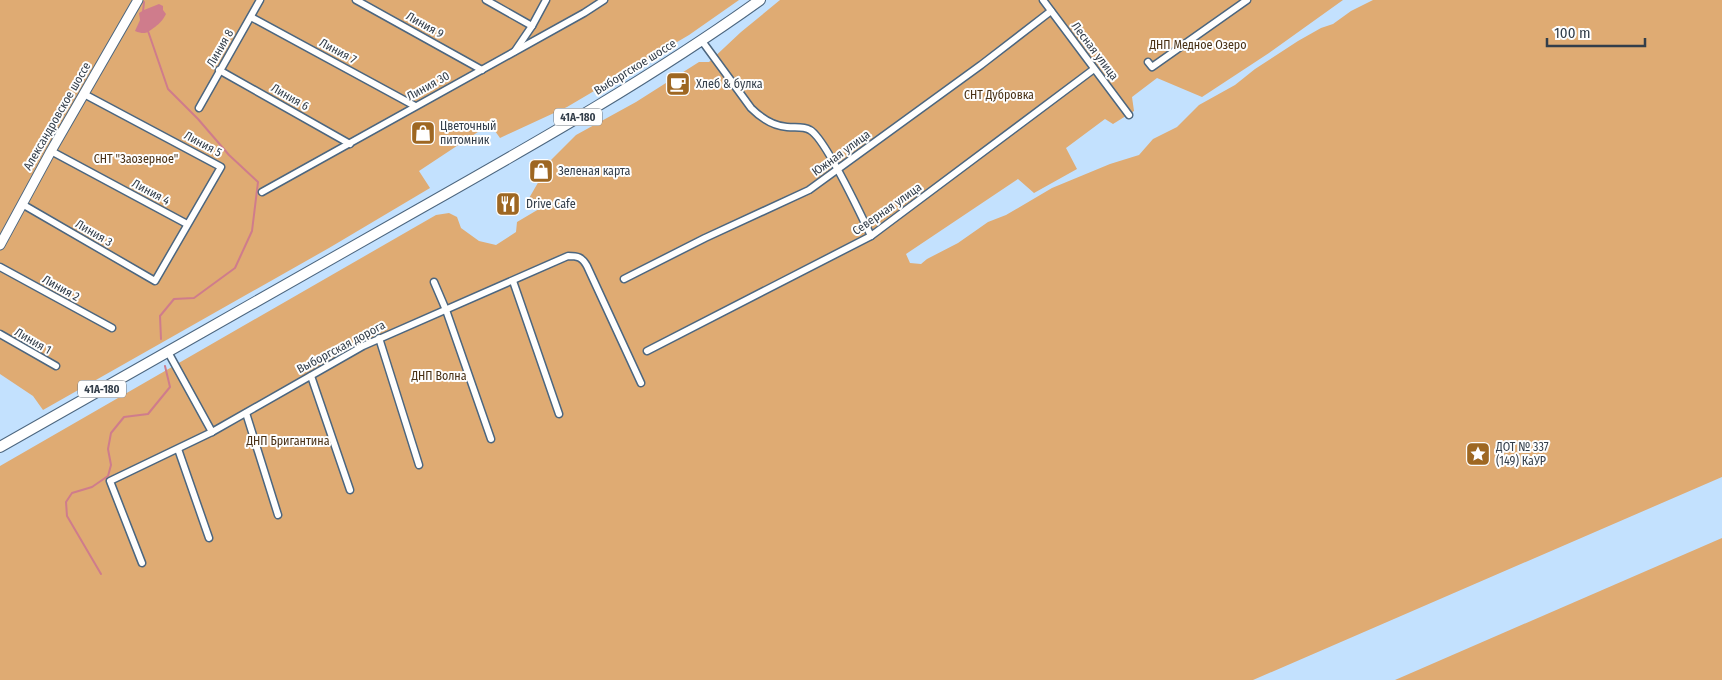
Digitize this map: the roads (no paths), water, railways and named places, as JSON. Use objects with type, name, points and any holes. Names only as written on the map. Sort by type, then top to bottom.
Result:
[{"type":"main road","name":"Выборгское шоссе","points":[[168,352],[584,114],[702,41],[760,0]]},
{"type":"main road","name":"41А-180","points":[[0,447],[168,352]]},
{"type":"street","name":"Александровское шоссе","points":[[0,245],[51,151],[138,0]]},
{"type":"street","name":"Линия 8","points":[[199,108],[260,0]]},
{"type":"street","name":"Линия 9","points":[[356,0],[482,70]]},
{"type":"street","points":[[486,0],[532,26]]},
{"type":"street","points":[[514,52],[532,26],[546,0]]},
{"type":"street","name":"Линия 30","points":[[262,192],[584,13],[604,0]]},
{"type":"street","name":"Лесная улица","points":[[1044,0],[1130,115]]},
{"type":"street","points":[[1148,62],[1152,67],[1247,0]]},
{"type":"street","name":"Южная улица","points":[[624,279],[713,234],[809,190],[981,65],[1051,11]]},
{"type":"street","name":"Линия 7","points":[[251,17],[415,106]]},
{"type":"street","points":[[702,41],[750,108],[761,118],[787,128],[809,129],[816,134],[838,170],[872,236]]},
{"type":"street","name":"Северная улица","points":[[647,351],[872,236],[1094,69]]},
{"type":"street","name":"Линия 6","points":[[219,70],[350,144]]},
{"type":"street","name":"Линия 5","points":[[84,94],[221,166],[155,281]]},
{"type":"street","name":"Линия 4","points":[[51,151],[187,224]]},
{"type":"street","name":"Линия 3","points":[[22,204],[155,281]]},
{"type":"street","name":"Выборгская дорога","points":[[142,563],[110,481],[212,432],[379,338],[568,256],[582,258],[587,266],[641,383]]},
{"type":"street","name":"Линия 2","points":[[0,267],[112,328]]},
{"type":"street","points":[[513,281],[559,414]]},
{"type":"street","points":[[434,282],[446,310],[491,439]]},
{"type":"street","name":"Линия 1","points":[[0,334],[56,366]]},
{"type":"street","points":[[379,338],[419,465]]},
{"type":"street","points":[[168,352],[212,432]]},
{"type":"street","points":[[310,376],[350,490]]},
{"type":"street","points":[[246,413],[278,515]]},
{"type":"street","points":[[178,449],[209,538]]},
{"type":"waterway","points":[[143,12],[144,2]]},
{"type":"waterway","points":[[148,31],[168,89],[198,119],[229,155],[258,182],[252,231],[235,268],[194,298],[174,299],[160,316],[161,339]]},
{"type":"waterway","points":[[101,574],[67,516],[66,502],[72,493],[92,487],[108,476],[111,465],[108,449],[111,433],[124,417],[148,414],[170,387],[165,366]]},
{"type":"place","name":"Хлеб & булка","points":[[678,84]]},
{"type":"place","name":"Цветочный питомник","points":[[423,133]]},
{"type":"place","name":"Зеленая карта","points":[[541,171]]},
{"type":"place","name":"Drive Cafe","points":[[508,204]]},
{"type":"place","name":"ДОТ № 337 (149) КаУР","points":[[1478,454]]},
{"type":"park label","name":"ДНП Медное Озеро","points":[[1198,45]]},
{"type":"park label","name":"СНТ Дубровка","points":[[999,95]]},
{"type":"park label","name":"СНТ \"Заозерное\"","points":[[136,159]]},
{"type":"park label","name":"ДНП Волна","points":[[439,376]]},
{"type":"park label","name":"ДНП Бригантина","points":[[288,441]]}]
